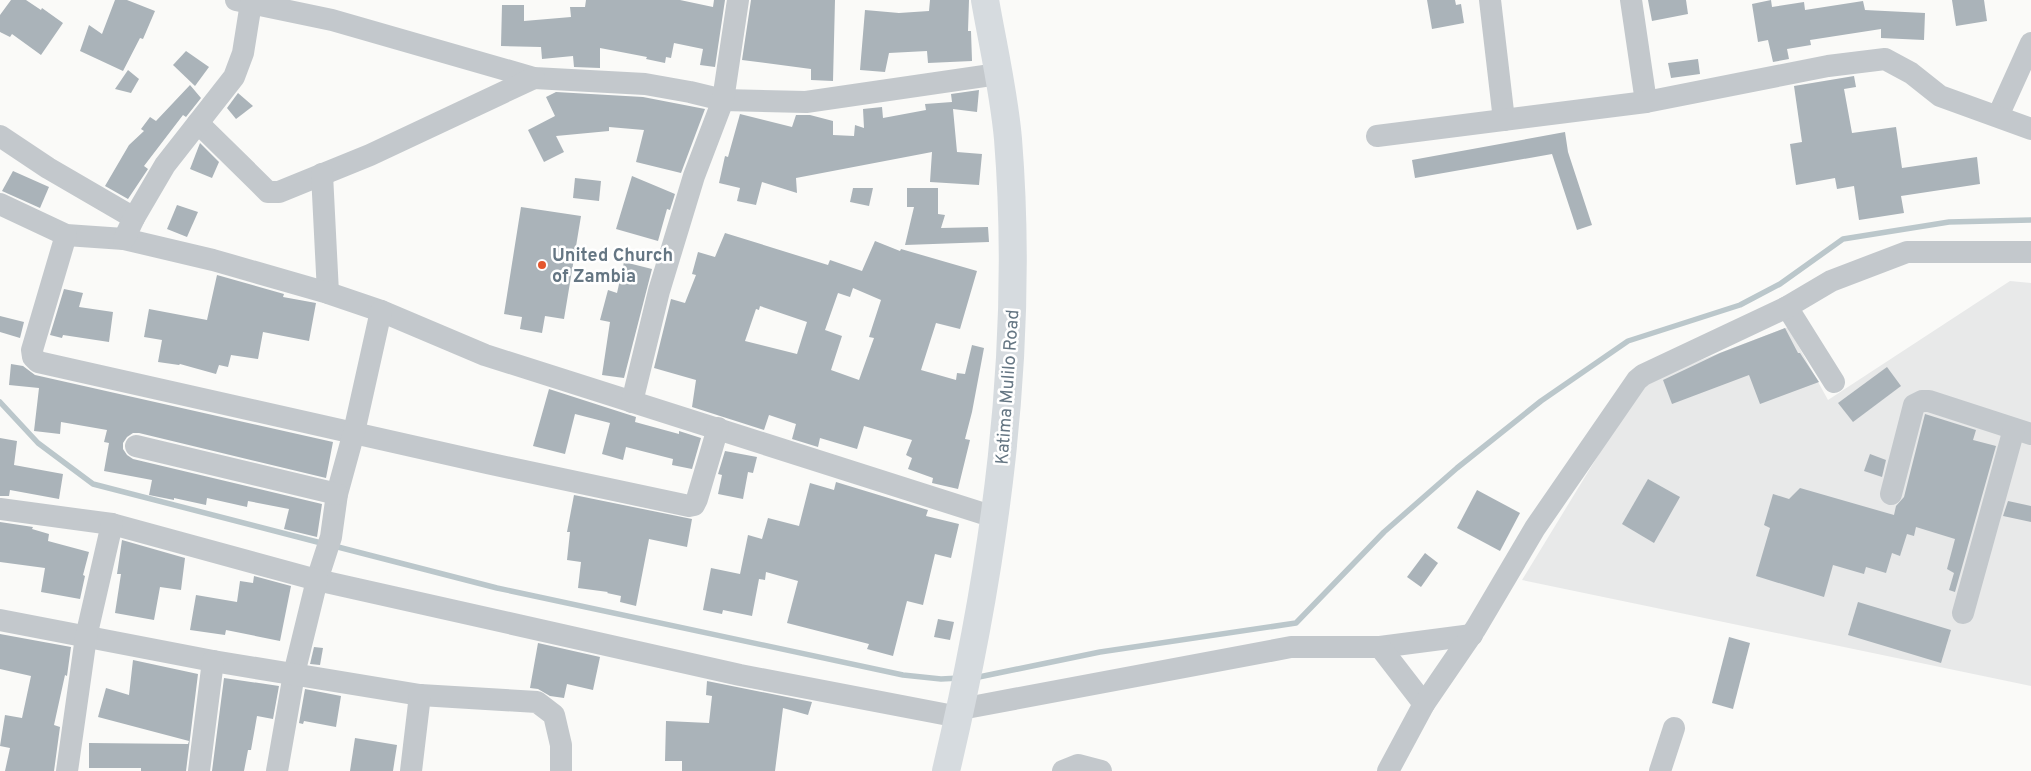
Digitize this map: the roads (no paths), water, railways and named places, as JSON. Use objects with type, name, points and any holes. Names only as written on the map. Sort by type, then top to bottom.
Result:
[{"type":"main road","name":"Katima Mulilo Road","points":[[946,771],[963,696],[1002,464],[1012,303],[1012,212],[1008,147],[985,0]]},
{"type":"street","points":[[632,402],[662,282],[694,176],[723,100],[738,0]]},
{"type":"street","points":[[1490,0],[1504,120]]},
{"type":"street","points":[[1630,0],[1646,102]]},
{"type":"street","points":[[124,239],[165,165],[234,77],[242,53],[243,2],[332,10],[534,78],[645,84],[723,100],[806,102],[998,74]]},
{"type":"street","points":[[1998,116],[2031,43]]},
{"type":"street","points":[[1377,136],[1646,102],[1828,66],[1885,58],[1911,72],[1940,96],[2031,129]]},
{"type":"street","points":[[198,123],[268,192],[279,192],[370,155],[534,78]]},
{"type":"street","points":[[0,136],[48,168],[134,218]]},
{"type":"street","points":[[322,174],[328,293]]},
{"type":"street","points":[[0,204],[66,235],[124,239],[214,260],[328,293],[381,311],[485,355],[994,517]]},
{"type":"street","points":[[66,235],[32,350],[38,362],[689,506],[694,505],[697,500],[718,428]]},
{"type":"street","points":[[1388,771],[1424,704],[1472,635],[1536,528],[1637,380],[1643,375],[1787,306],[1831,281],[1907,252],[2031,252]]},
{"type":"street","points":[[1787,306],[1834,382]]},
{"type":"street","points":[[277,771],[294,674],[319,572],[330,537],[337,494],[354,432],[381,311]]},
{"type":"street","points":[[1891,494],[1914,405],[1922,401],[1929,401],[2023,432],[1963,613]]},
{"type":"street","points":[[136,446],[337,494]]},
{"type":"street","points":[[0,509],[112,524],[319,572],[740,675],[963,696],[1291,647],[1380,647],[1472,635]]},
{"type":"street","points":[[67,771],[86,637],[112,524]]},
{"type":"street","points":[[0,620],[213,661],[420,695],[537,702],[554,715],[561,745],[561,771]]},
{"type":"street","points":[[1380,647],[1424,704]]},
{"type":"street","points":[[199,771],[213,661]]},
{"type":"street","points":[[411,771],[420,695]]},
{"type":"street","points":[[1660,771],[1674,728]]},
{"type":"street","points":[[1063,771],[1078,765],[1101,771]]},
{"type":"waterway","points":[[974,678],[1100,652],[1296,623],[1384,532],[1457,468],[1541,401],[1628,341],[1740,305],[1780,284],[1843,239],[1949,222],[2031,220]]},
{"type":"waterway","points":[[0,402],[38,443],[93,484],[325,544]]},
{"type":"waterway","points":[[334,546],[497,588],[903,675],[941,679],[960,678]]},
{"type":"place","name":"United Church of Zambia","points":[[542,265]]}]
